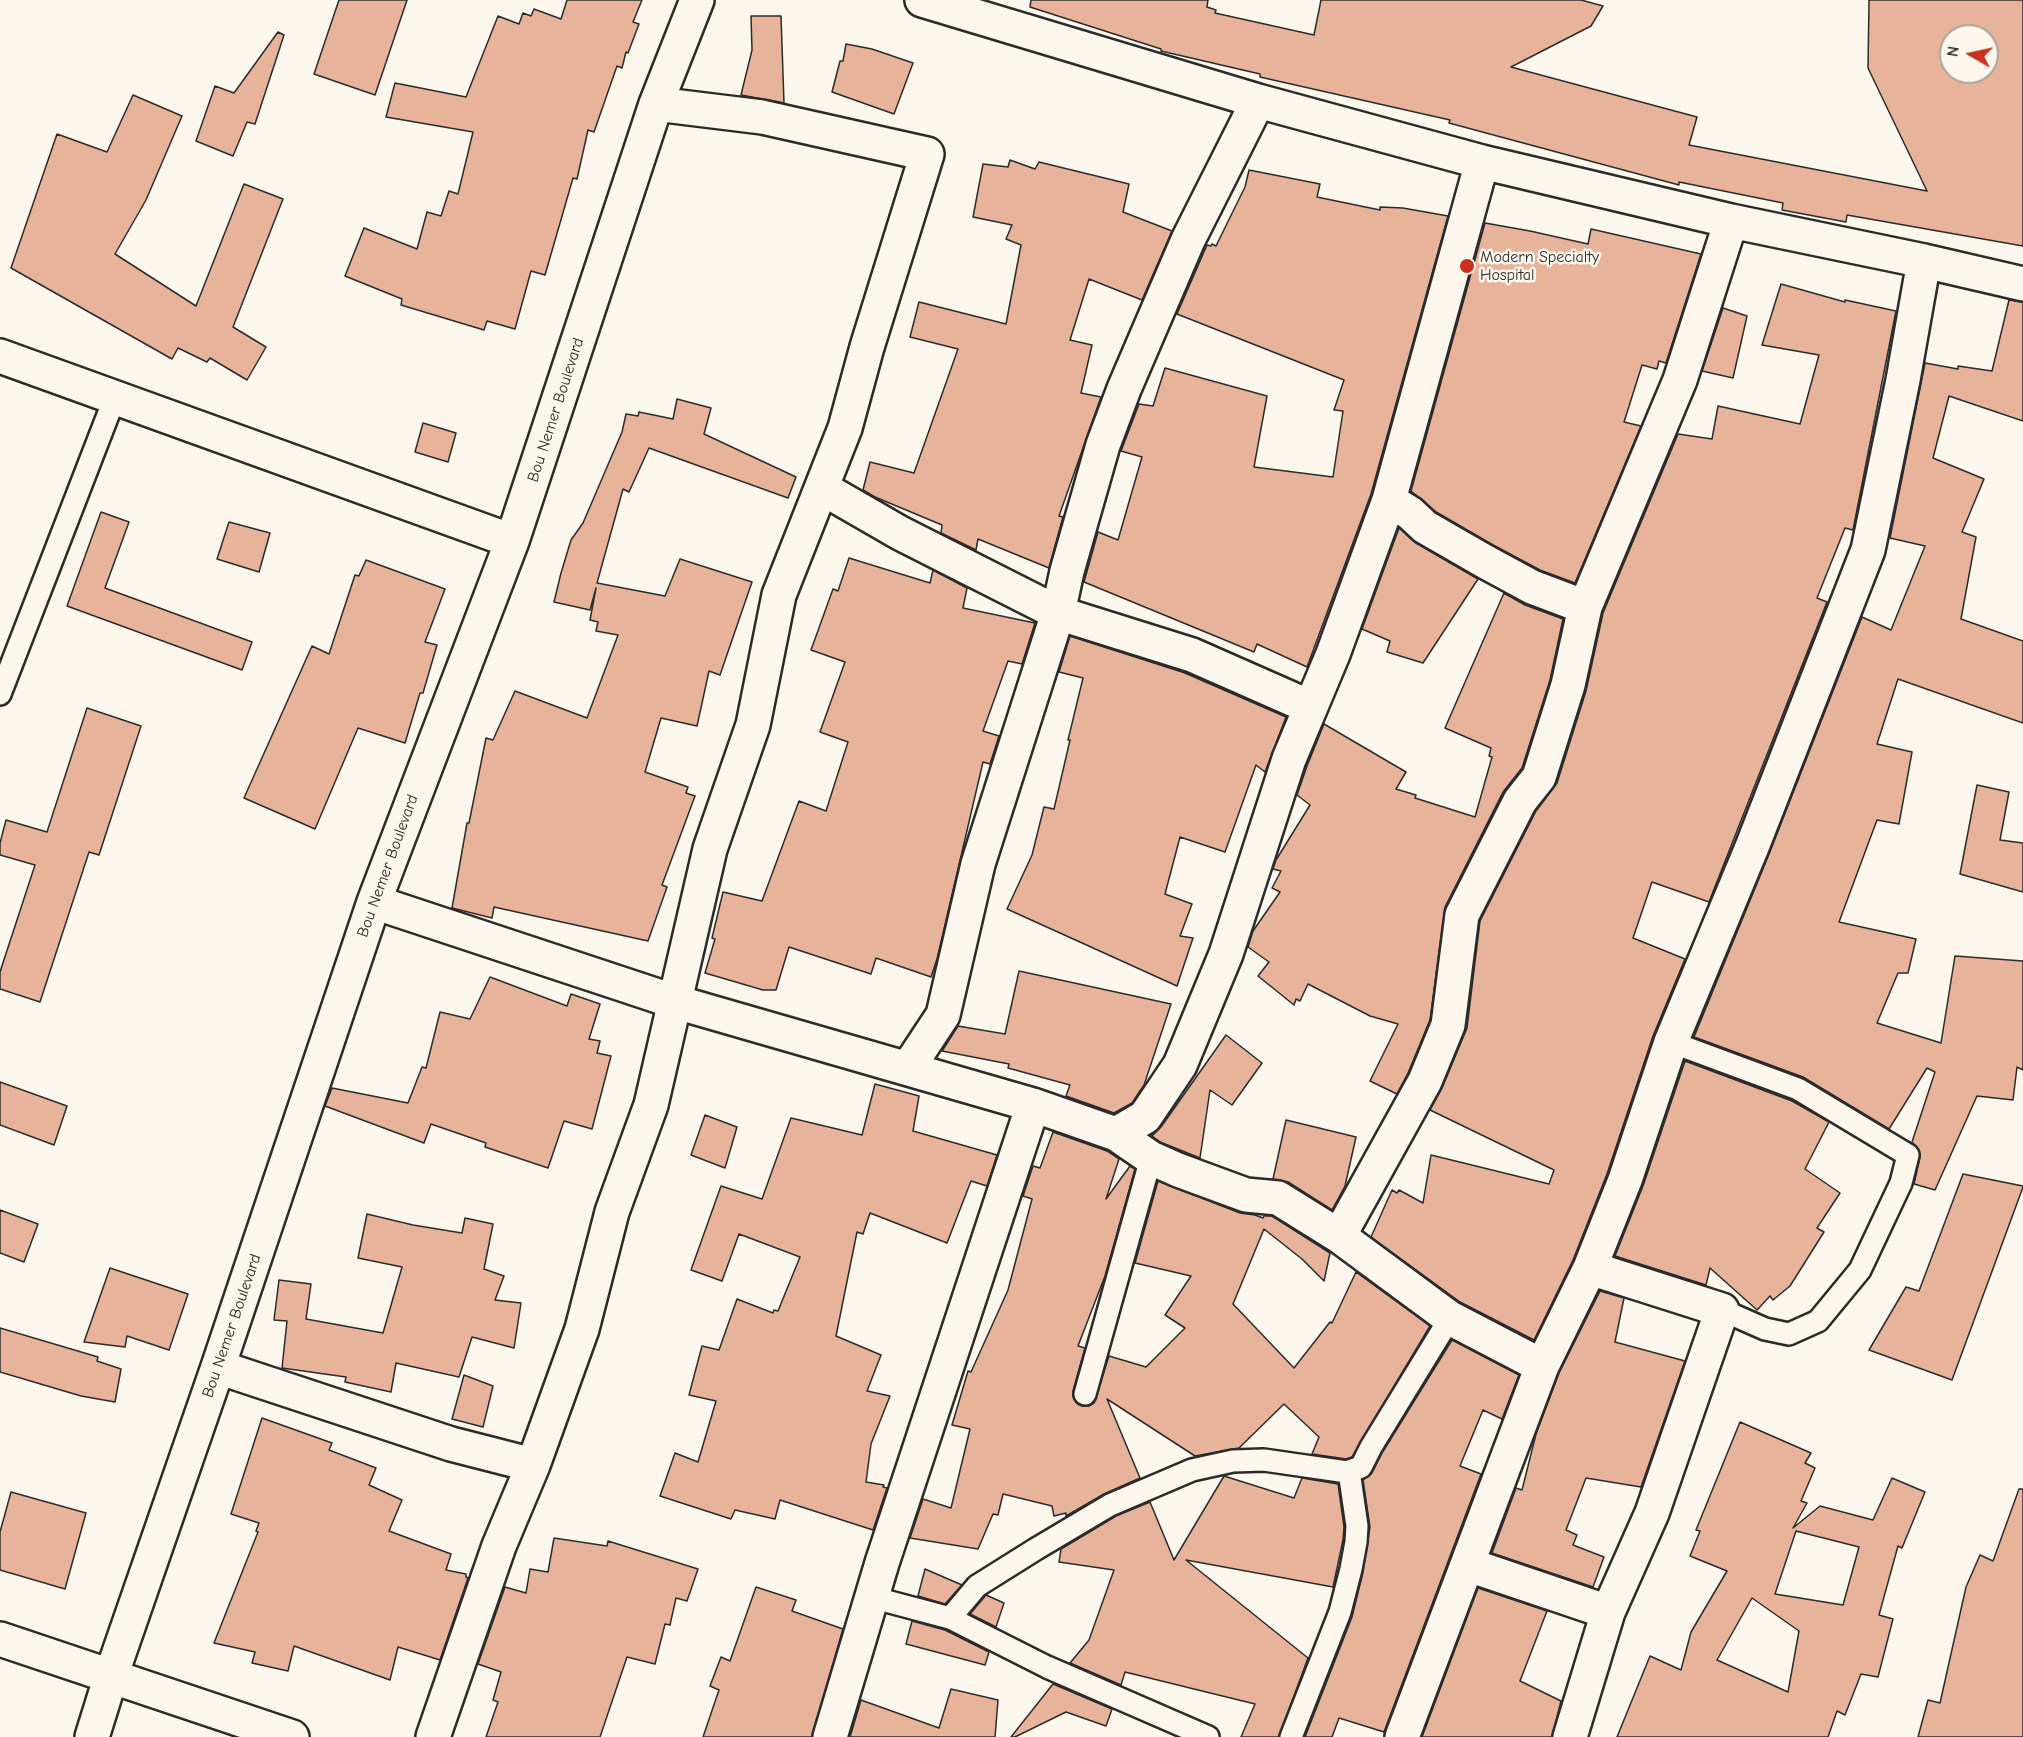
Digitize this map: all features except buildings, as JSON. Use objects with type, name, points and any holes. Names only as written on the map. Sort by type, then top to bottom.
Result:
[{"type":"street","name":"Bou Nemer Boulevard","points":[[92,1737],[374,902],[512,541],[657,104],[698,0]]},
{"type":"street","points":[[922,0],[1258,101],[1482,162],[1731,221],[2023,284]]},
{"type":"street","points":[[908,1068],[943,1015],[978,864],[1058,613],[1067,571],[1103,445],[1124,389],[1188,240],[1258,101]]},
{"type":"street","points":[[433,1737],[499,1546],[533,1465],[582,1329],[612,1212],[651,1105],[710,849],[753,726],[779,595],[845,428],[867,347],[927,154],[762,117],[657,104]]},
{"type":"street","points":[[1116,1134],[1145,1117],[1180,1065],[1226,954],[1289,759],[1333,654],[1389,500],[1482,162]]},
{"type":"street","points":[[1339,1236],[1425,1081],[1448,1024],[1462,915],[1520,801],[1539,777],[1568,685],[1585,607],[1680,380],[1731,221]]},
{"type":"street","points":[[1402,1737],[1469,1565],[1542,1366],[1590,1268],[1625,1180],[1671,1042],[1752,848],[1868,550],[1903,380],[1924,261]]},
{"type":"street","points":[[0,356],[512,541]]},
{"type":"street","points":[[822,488],[900,533],[1058,613],[1192,655],[1310,706]]},
{"type":"street","points":[[1389,500],[1410,513],[1425,527],[1494,567],[1532,587],[1585,607]]},
{"type":"street","points":[[374,902],[676,1002],[1033,1106],[1116,1134],[1151,1158],[1178,1170],[1246,1195],[1278,1198],[1339,1236],[1450,1318],[1542,1366]]},
{"type":"street","points":[[830,1737],[871,1597],[1033,1106]]},
{"type":"street","points":[[1570,1737],[1608,1612],[1652,1513],[1722,1310],[1590,1268]]},
{"type":"street","points":[[218,1367],[451,1444],[533,1465]]},
{"type":"street","points":[[1469,1565],[1608,1612]]},
{"type":"street","points":[[0,1639],[292,1737]]},
{"type":"lane","points":[[0,694],[115,397]]},
{"type":"lane","points":[[1671,1042],[1798,1089],[1908,1155],[1901,1183],[1860,1270],[1818,1321],[1789,1334],[1766,1329],[1722,1310]]},
{"type":"lane","points":[[1085,1394],[1151,1158]]},
{"type":"lane","points":[[950,1618],[977,1586],[1016,1562],[1110,1505],[1192,1470],[1233,1461],[1264,1460],[1349,1471],[1361,1467],[1450,1318]]},
{"type":"lane","points":[[1291,1737],[1340,1612],[1351,1569],[1357,1526],[1349,1471]]},
{"type":"lane","points":[[871,1597],[950,1618],[1047,1667],[1208,1737]]},
{"type":"place","name":"Modern Specialty Hospital","points":[[1467,266]]}]
